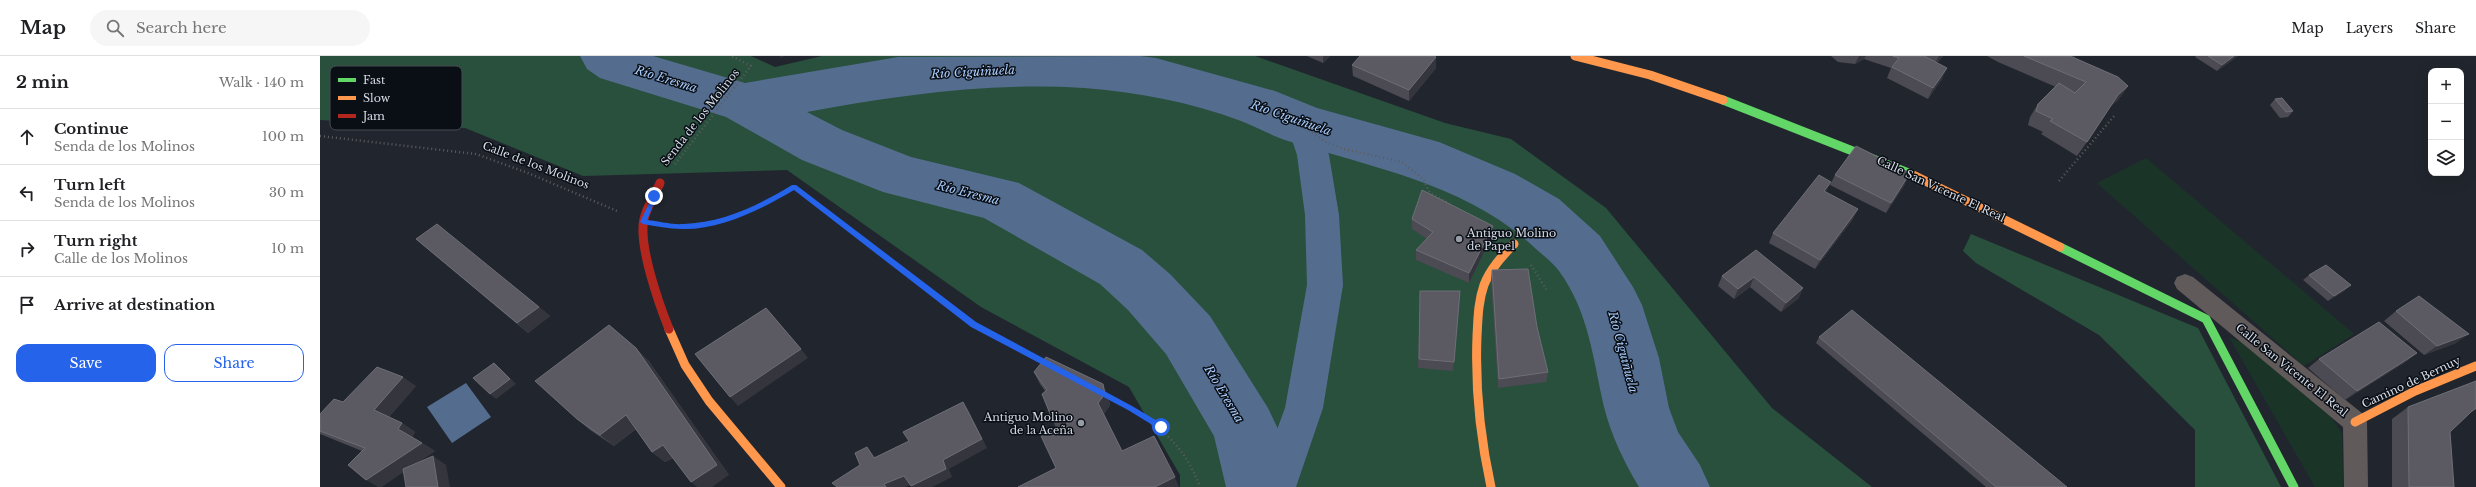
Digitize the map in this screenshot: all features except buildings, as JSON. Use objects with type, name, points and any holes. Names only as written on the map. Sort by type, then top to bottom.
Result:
[{"type":"street","name":"Calle San Vicente El Real","points":[[1575,56],[1621,65],[1672,80],[1886,162],[2211,314],[2356,422],[2356,487]]},
{"type":"street","points":[[660,183],[643,222],[644,237],[662,313],[687,369],[740,443],[781,487]]},
{"type":"street","points":[[1491,487],[1480,444],[1476,396],[1475,358],[1479,302],[1490,272],[1500,258],[1514,244]]},
{"type":"street","name":"Calle San Vicente El Real","points":[[2185,283],[2211,314],[2294,487]]},
{"type":"street","name":"Camino de Bernuy","points":[[2356,422],[2416,391],[2476,366]]},
{"type":"path","name":"Senda de los Molinos","points":[[674,166],[750,66],[731,56]]},
{"type":"path","points":[[2060,181],[2115,115]]},
{"type":"path","points":[[1303,124],[1324,141],[1337,146],[1402,162],[1413,168],[1423,179],[1430,193]]},
{"type":"path","name":"Calle de los Molinos","points":[[320,136],[476,154],[528,173],[643,222]]},
{"type":"path","points":[[643,222],[683,227],[724,220],[759,208],[794,187],[974,324],[1048,364]]},
{"type":"path","points":[[1103,393],[1161,427],[1185,452],[1196,473],[1200,487]]},
{"type":"green space","points":[[320,56],[751,56],[775,67],[822,56],[1255,56],[1445,123],[1511,139],[1606,208],[1772,408],[1872,487],[1180,487],[1180,475],[1129,387],[981,307],[787,170],[583,176],[462,128],[462,66],[330,66],[330,121],[320,120]]},
{"type":"green space","points":[[2146,158],[2354,334],[2304,366],[2097,183]]},
{"type":"green space","points":[[1971,234],[2198,328],[2281,487],[2195,487],[2195,430],[2099,335],[1976,263],[1963,251]]},
{"type":"green space","points":[[2229,337],[2243,343],[2331,417],[2342,433],[2343,487],[2315,487]]},
{"type":"water","points":[[466,383],[491,417],[452,443],[427,407]]},
{"type":"waterway","name":"Río Eresma","points":[[606,56],[619,65],[745,103]]},
{"type":"waterway","name":"Río Ciguiñuela","points":[[745,103],[898,76],[1012,69],[1083,69],[1156,77],[1256,105],[1303,125],[1419,157],[1495,190],[1538,215],[1579,253],[1611,305],[1627,358],[1637,408],[1651,447],[1676,487]]},
{"type":"waterway","name":"Río Eresma","points":[[745,103],[822,145],[903,177],[999,199],[1121,267],[1149,292],[1188,335],[1245,429],[1260,487]]},
{"type":"waterway","points":[[1276,487],[1304,408],[1325,285],[1322,215],[1313,155],[1303,125]]},
{"type":"traffic: fast","points":[[1723,100],[1911,174]]},
{"type":"traffic: fast","points":[[2060,247],[2206,319],[2294,487]]},
{"type":"traffic: slow","points":[[1575,56],[1613,64],[1723,100]]},
{"type":"traffic: slow","points":[[1911,174],[2060,247]]},
{"type":"traffic: slow","points":[[1491,487],[1483,449],[1478,411],[1476,353],[1479,309],[1482,291],[1487,279],[1493,268],[1514,244]]},
{"type":"traffic: slow","points":[[669,329],[685,365],[698,386],[720,416],[781,487]]},
{"type":"traffic: slow","points":[[2355,422],[2415,391],[2476,366]]},
{"type":"traffic: jam","points":[[660,183],[645,213],[643,233],[652,276],[669,329]]},
{"type":"place","name":"Antiguo Molino de Papel","points":[[1459,239]]},
{"type":"place","name":"Antiguo Molino de la Aceña","points":[[1081,423]]},
{"type":"route","points":[[654,196],[643,222],[683,227],[724,220],[759,208],[794,187],[974,324],[1130,408],[1161,427]]}]
